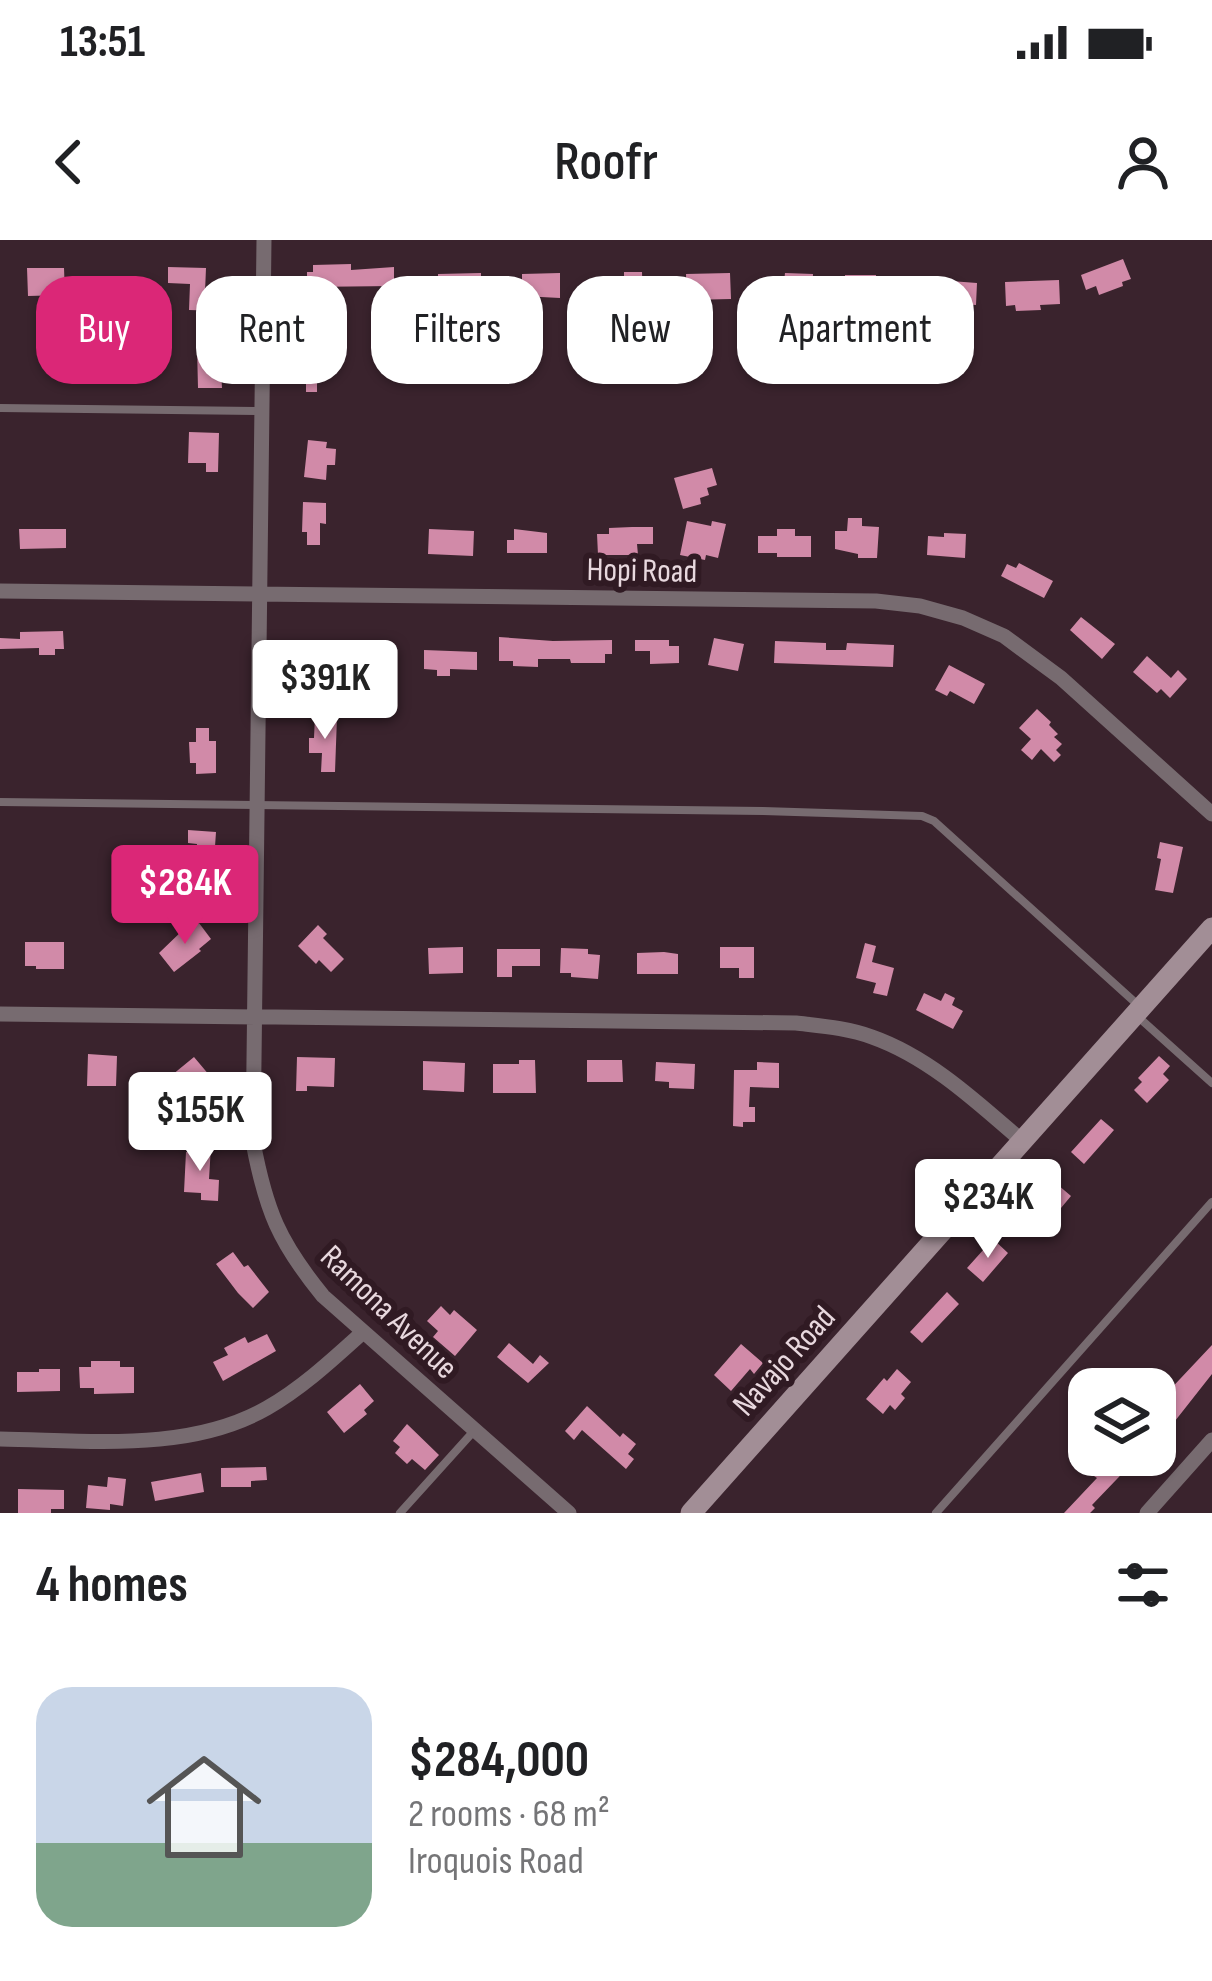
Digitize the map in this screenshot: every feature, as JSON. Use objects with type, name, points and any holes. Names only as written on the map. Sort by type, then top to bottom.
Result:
[{"type":"main road","name":"Navajo Road","points":[[691,1513],[1212,928]]},
{"type":"street","name":"Ramona Avenue","points":[[264,240],[253,1142],[261,1182],[274,1224],[294,1261],[323,1297],[568,1513]]},
{"type":"street","name":"Hopi Road","points":[[0,591],[876,601],[920,606],[1004,636],[1061,678],[1212,814]]},
{"type":"street","points":[[0,1014],[796,1023],[872,1037],[913,1058],[1022,1141]]},
{"type":"street","points":[[0,1439],[108,1441],[178,1437],[221,1428],[264,1410],[311,1378],[362,1333]]},
{"type":"street","points":[[1147,1513],[1212,1440]]},
{"type":"lane","points":[[0,408],[262,411]]},
{"type":"lane","points":[[0,802],[922,816],[934,820],[1212,1083]]},
{"type":"lane","points":[[936,1513],[1212,1202]]},
{"type":"lane","points":[[400,1513],[474,1431]]},
{"type":"building","points":[[1123,259],[1131,279],[1122,282],[1123,286],[1099,295],[1096,286],[1086,290],[1081,275]]},
{"type":"building","points":[[351,264],[351,270],[394,267],[394,276],[371,276],[371,286],[347,287],[347,276],[307,276],[313,265]]},
{"type":"building","points":[[168,267],[206,268],[206,276],[196,276],[196,310],[189,310],[190,284],[172,283]]},
{"type":"building","points":[[27,268],[64,268],[64,276],[36,276],[36,296],[28,296]]},
{"type":"building","points":[[481,273],[481,276],[438,276]]},
{"type":"building","points":[[560,273],[560,298],[543,297],[543,276],[522,274]]},
{"type":"building","points":[[730,273],[731,299],[713,299],[713,276],[686,274]]},
{"type":"building","points":[[1059,280],[1060,304],[1016,311],[1015,305],[1006,306],[1005,282]]},
{"type":"building","points":[[198,384],[222,384],[222,388],[198,388]]},
{"type":"building","points":[[189,432],[219,433],[218,472],[206,472],[206,463],[188,463]]},
{"type":"building","points":[[308,440],[327,442],[326,448],[336,449],[335,465],[327,465],[326,480],[304,477]]},
{"type":"building","points":[[712,468],[717,485],[707,488],[709,495],[700,498],[701,504],[683,509],[674,478]]},
{"type":"building","points":[[303,502],[326,503],[320,545],[307,545],[307,532],[302,532]]},
{"type":"building","points":[[848,518],[862,518],[862,526],[879,527],[877,558],[858,558],[858,554],[835,549],[835,531],[847,531]]},
{"type":"building","points":[[687,521],[726,524],[718,558],[680,555]]},
{"type":"building","points":[[653,527],[653,544],[637,544],[638,555],[598,555],[597,534],[609,534],[609,528]]},
{"type":"building","points":[[19,529],[66,529],[66,548],[20,549]]},
{"type":"building","points":[[429,529],[474,531],[473,556],[428,554]]},
{"type":"building","points":[[514,529],[547,533],[547,553],[507,553],[507,540],[514,540]]},
{"type":"building","points":[[777,529],[795,529],[795,536],[811,536],[811,557],[758,553],[758,536],[777,536]]},
{"type":"building","points":[[944,533],[966,534],[965,558],[927,555],[928,536],[944,537]]},
{"type":"building","points":[[1019,563],[1053,581],[1044,598],[1001,576],[1007,564],[1016,568]]},
{"type":"building","points":[[1081,617],[1115,644],[1102,659],[1070,630]]},
{"type":"building","points":[[63,631],[64,649],[55,649],[55,655],[39,655],[39,648],[0,649],[0,638],[20,639],[20,632]]},
{"type":"building","points":[[499,637],[612,640],[612,654],[605,654],[605,663],[538,659],[538,667],[513,666],[513,661],[499,661]]},
{"type":"building","points":[[714,638],[744,644],[738,671],[708,665]]},
{"type":"building","points":[[635,640],[669,640],[669,646],[679,646],[679,663],[650,664],[650,651],[635,651]]},
{"type":"building","points":[[775,641],[826,643],[826,650],[846,650],[847,643],[894,645],[893,667],[774,663]]},
{"type":"building","points":[[424,650],[477,652],[477,670],[450,669],[450,676],[437,676],[437,670],[424,669]]},
{"type":"building","points":[[1147,656],[1171,678],[1178,670],[1187,679],[1170,698],[1133,672]]},
{"type":"building","points":[[949,665],[985,684],[974,704],[950,691],[947,696],[935,690]]},
{"type":"building","points":[[1037,709],[1051,722],[1058,734],[1054,737],[1062,744],[1054,762],[1041,749],[1032,760],[1021,750],[1031,739],[1019,728]]},
{"type":"building","points":[[315,716],[337,717],[335,772],[321,772],[322,753],[309,753]]},
{"type":"building","points":[[196,728],[209,728],[209,741],[216,741],[216,773],[196,774],[196,763],[190,763],[189,742],[196,742]]},
{"type":"building","points":[[188,830],[216,832],[213,876],[195,875],[197,844],[188,843]]},
{"type":"building","points":[[1160,842],[1183,847],[1173,893],[1155,890]]},
{"type":"building","points":[[199,923],[211,939],[174,972],[159,953],[185,928],[188,932]]},
{"type":"building","points":[[318,925],[327,934],[323,938],[344,959],[331,972],[298,946]]},
{"type":"building","points":[[25,942],[64,942],[64,969],[25,966]]},
{"type":"building","points":[[865,943],[876,946],[872,962],[894,968],[887,996],[873,993],[876,983],[856,978]]},
{"type":"building","points":[[463,947],[463,973],[429,974],[428,948]]},
{"type":"building","points":[[720,947],[754,947],[754,978],[739,978],[739,968],[720,968]]},
{"type":"building","points":[[561,948],[588,949],[588,954],[600,955],[598,979],[560,973]]},
{"type":"building","points":[[497,949],[540,949],[540,966],[512,966],[512,977],[497,977]]},
{"type":"building","points":[[637,953],[678,954],[678,974],[637,974]]},
{"type":"building","points":[[924,993],[941,1001],[945,993],[955,998],[952,1005],[963,1011],[953,1029],[916,1010]]},
{"type":"building","points":[[88,1054],[117,1056],[116,1086],[87,1086]]},
{"type":"building","points":[[1159,1056],[1170,1066],[1163,1074],[1169,1080],[1147,1103],[1134,1090],[1142,1082],[1138,1078]]},
{"type":"building","points":[[194,1057],[210,1076],[205,1080],[213,1090],[203,1098],[199,1093],[192,1098],[172,1075]]},
{"type":"building","points":[[297,1057],[335,1058],[334,1087],[307,1086],[307,1091],[296,1091]]},
{"type":"building","points":[[519,1060],[535,1060],[536,1093],[493,1093],[493,1064],[519,1064]]},
{"type":"building","points":[[587,1060],[622,1060],[623,1082],[587,1082]]},
{"type":"building","points":[[423,1061],[465,1063],[464,1092],[423,1090]]},
{"type":"building","points":[[656,1062],[695,1064],[694,1089],[669,1088],[669,1082],[655,1081]]},
{"type":"building","points":[[757,1062],[779,1063],[779,1088],[750,1087],[749,1107],[755,1107],[755,1122],[733,1126],[734,1070],[757,1070]]},
{"type":"building","points":[[1101,1119],[1114,1130],[1084,1164],[1071,1152]]},
{"type":"building","points":[[193,1145],[211,1146],[209,1179],[219,1180],[218,1201],[184,1192],[186,1152],[192,1152]]},
{"type":"building","points":[[1051,1179],[1071,1196],[1061,1208],[1053,1201],[1035,1221],[1023,1211]]},
{"type":"building","points":[[993,1239],[1008,1253],[983,1282],[967,1268]]},
{"type":"building","points":[[233,1252],[269,1292],[253,1308],[216,1264]]},
{"type":"building","points":[[947,1292],[959,1304],[922,1343],[910,1332]]},
{"type":"building","points":[[441,1306],[450,1315],[454,1310],[477,1330],[455,1356],[433,1337],[438,1331],[427,1321]]},
{"type":"building","points":[[267,1334],[276,1351],[223,1381],[213,1362],[228,1355],[224,1348],[245,1337],[248,1343]]},
{"type":"building","points":[[509,1343],[533,1364],[540,1355],[549,1363],[528,1383],[497,1357]]},
{"type":"building","points":[[741,1344],[763,1363],[754,1374],[750,1369],[731,1391],[714,1375]]},
{"type":"building","points":[[1212,1345],[1212,1374],[1176,1420],[1176,1383]]},
{"type":"building","points":[[91,1361],[120,1361],[120,1367],[134,1367],[134,1393],[94,1394],[94,1388],[80,1388],[79,1367],[91,1367]]},
{"type":"building","points":[[60,1369],[60,1391],[17,1392],[17,1372]]},
{"type":"building","points":[[897,1369],[911,1382],[895,1410],[890,1405],[883,1414],[866,1399]]},
{"type":"building","points":[[360,1384],[374,1401],[364,1410],[367,1414],[344,1433],[327,1412]]},
{"type":"building","points":[[587,1406],[620,1437],[623,1433],[636,1444],[628,1454],[634,1459],[626,1469],[582,1430],[574,1440],[565,1431]]},
{"type":"building","points":[[407,1424],[439,1455],[425,1470],[412,1459],[407,1464],[395,1453],[400,1447],[393,1441]]},
{"type":"building","points":[[266,1467],[267,1480],[251,1481],[251,1487],[221,1487],[221,1468]]},
{"type":"building","points":[[201,1473],[204,1492],[155,1501],[151,1482]]},
{"type":"building","points":[[1094,1476],[1120,1476],[1090,1513],[1064,1513],[1097,1478]]},
{"type":"building","points":[[108,1477],[126,1479],[123,1506],[86,1508],[88,1485],[107,1487]]},
{"type":"building","points":[[18,1489],[64,1490],[64,1509],[18,1513]]}]
